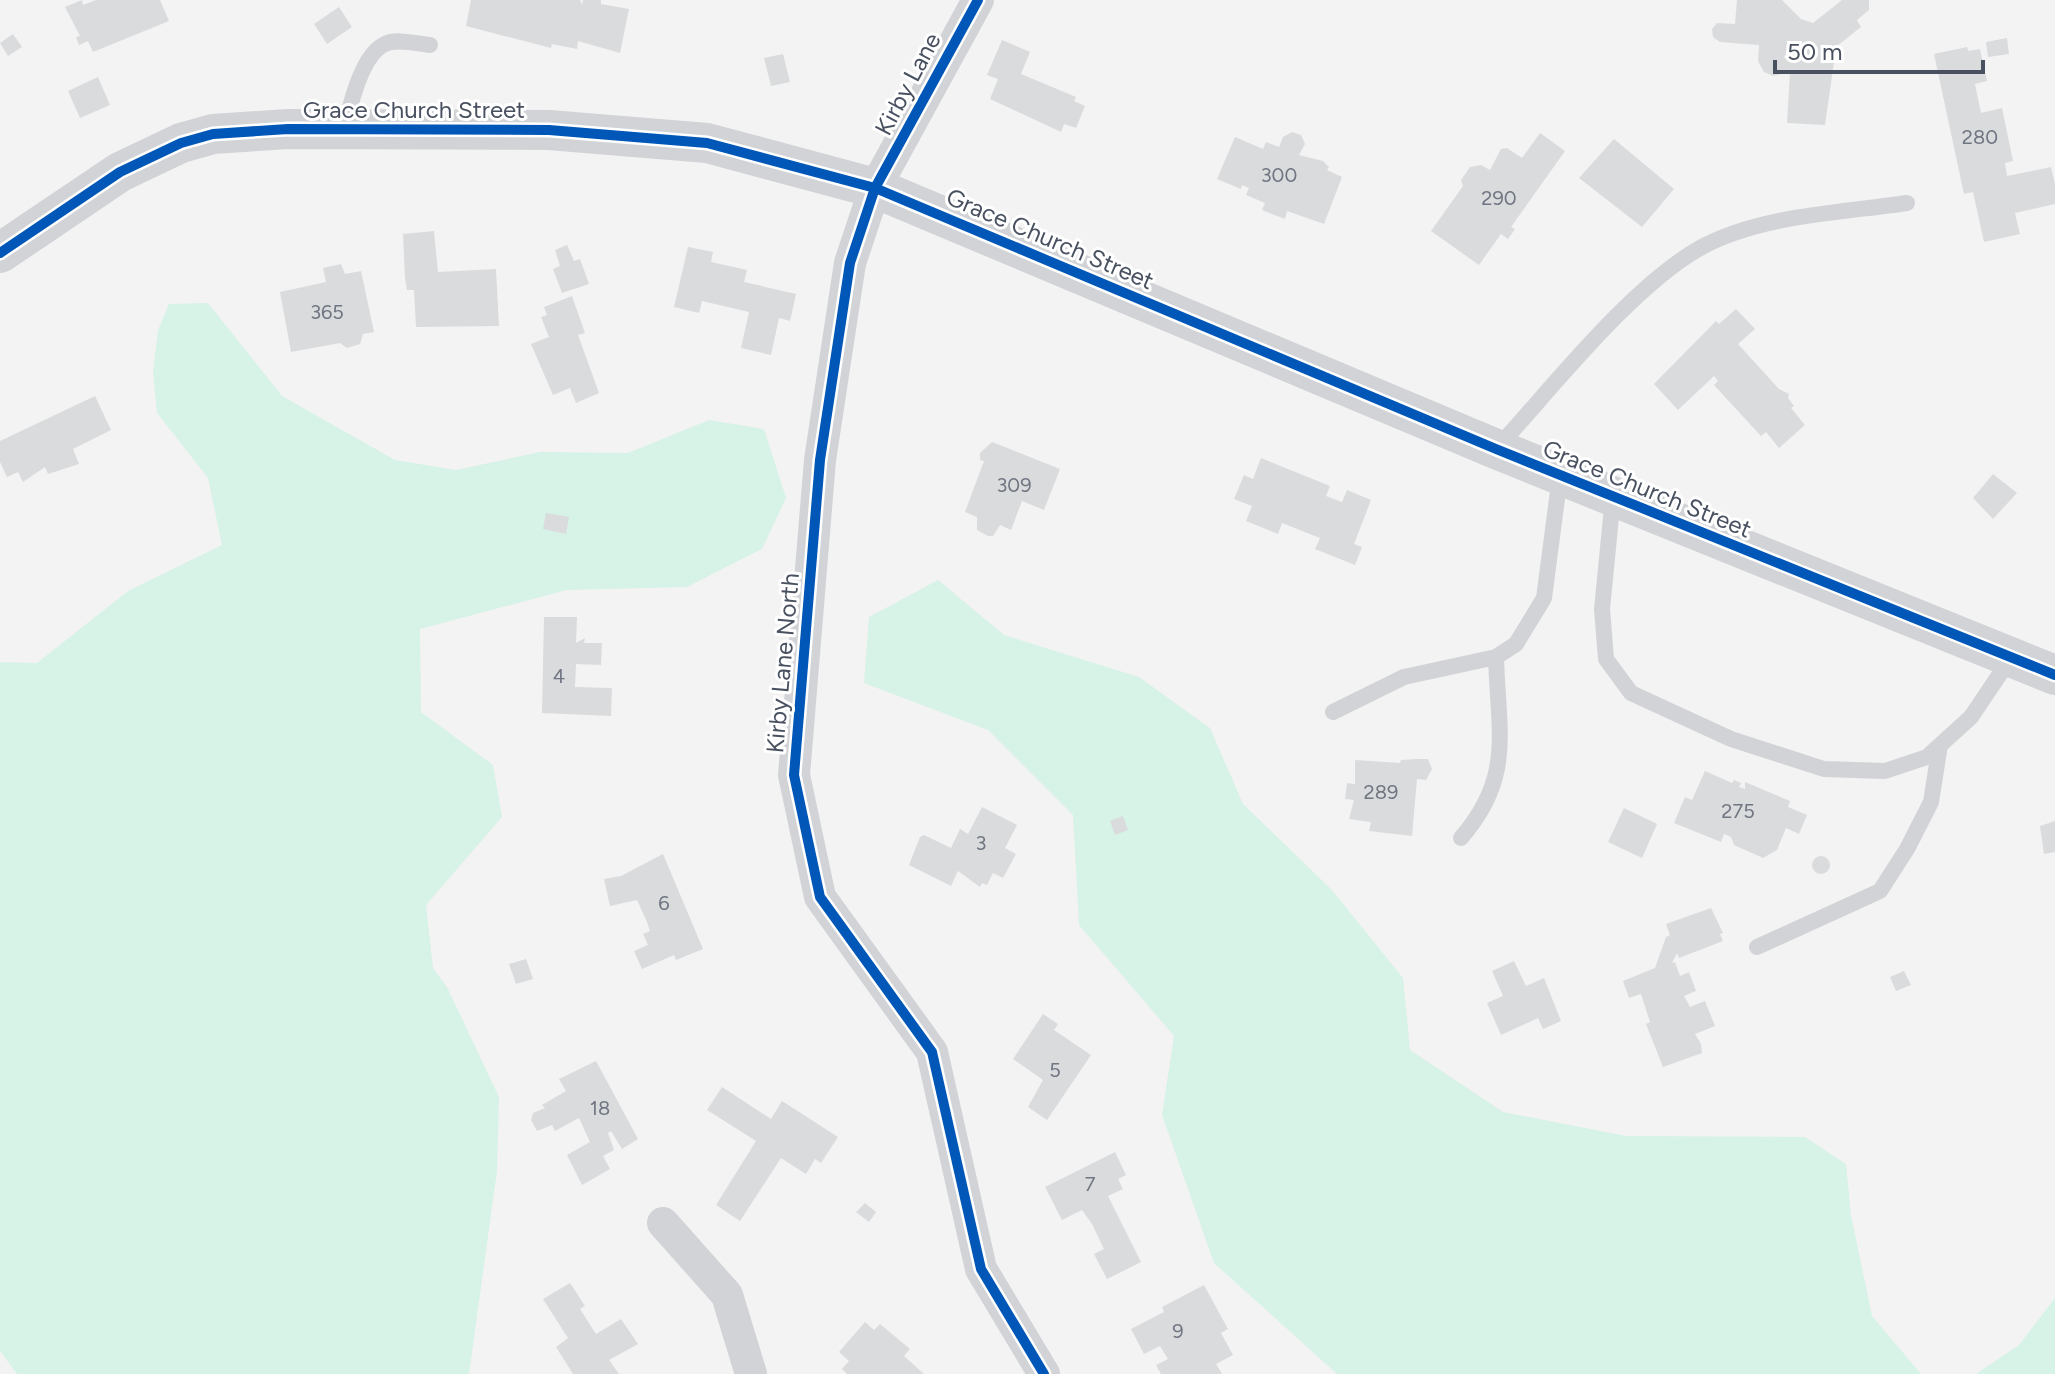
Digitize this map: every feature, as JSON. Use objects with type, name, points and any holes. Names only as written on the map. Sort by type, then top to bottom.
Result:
[{"type":"street","name":"Kirby Lane","points":[[875,188],[978,0]]},
{"type":"street","name":"Grace Church Street","points":[[0,253],[120,172],[181,143],[249,130],[549,130],[707,143],[875,188],[1496,449],[2055,675]]},
{"type":"street","name":"Kirby Lane North","points":[[875,188],[850,263],[820,460],[794,775],[820,897],[932,1052],[981,1269],[1044,1374]]},
{"type":"street","points":[[663,1223],[727,1295],[748,1353],[751,1374]]},
{"type":"lane","points":[[344,129],[358,83],[378,49],[395,42],[430,45]]},
{"type":"lane","points":[[1496,449],[1614,322],[1661,276],[1700,248],[1737,233],[1774,224],[1907,203]]},
{"type":"lane","points":[[1333,712],[1404,677],[1496,657],[1516,644],[1544,598],[1560,474]]},
{"type":"lane","points":[[1613,497],[1602,609],[1606,659],[1631,693],[1731,739],[1824,769],[1885,771],[1927,757],[1971,717],[2011,657]]},
{"type":"lane","points":[[1461,838],[1483,812],[1493,793],[1499,762],[1496,657]]},
{"type":"lane","points":[[1757,947],[1880,891],[1907,849],[1931,802],[1940,745]]},
{"type":"green space","points":[[208,303],[282,396],[395,460],[456,470],[540,452],[628,453],[709,420],[764,429],[786,498],[762,549],[687,587],[567,590],[420,629],[421,712],[493,765],[502,817],[426,905],[433,968],[447,987],[499,1097],[497,1171],[469,1374],[17,1374],[0,1351],[0,662],[37,663],[128,591],[222,545],[208,478],[157,413],[153,372],[158,330],[169,304]]},
{"type":"green space","points":[[938,580],[1004,635],[1139,677],[1210,728],[1243,804],[1332,890],[1403,978],[1410,1050],[1503,1112],[1626,1136],[1805,1137],[1846,1164],[1851,1215],[1872,1316],[1921,1374],[1337,1374],[1214,1263],[1162,1115],[1174,1036],[1079,925],[1073,815],[988,730],[864,683],[869,617]]},
{"type":"green space","points":[[2055,1298],[2055,1374],[1976,1374],[2019,1345]]},
{"type":"building","points":[[82,0],[83,5],[96,0],[160,0],[169,21],[93,52],[88,41],[79,45],[76,37],[80,36],[65,7]]},
{"type":"building","points":[[471,0],[580,0],[582,5],[583,0],[601,0],[601,4],[629,9],[620,53],[578,41],[577,49],[552,44],[551,48],[466,26]]},
{"type":"building","points":[[1737,0],[1782,0],[1801,19],[1813,23],[1842,0],[1869,0],[1869,10],[1857,20],[1861,27],[1827,54],[1834,62],[1825,125],[1787,123],[1790,72],[1773,76],[1764,72],[1758,61],[1759,45],[1720,42],[1713,37],[1712,29],[1717,23],[1735,24]]},
{"type":"building","points":[[339,7],[352,27],[327,44],[314,24]]},
{"type":"building","points":[[13,34],[22,47],[8,56],[0,43]]},
{"type":"building","points":[[2007,38],[2009,54],[1988,57],[1986,42]]},
{"type":"building","points":[[1002,40],[1030,52],[1021,74],[1076,97],[1074,101],[1085,106],[1076,128],[1064,124],[1061,132],[990,99],[998,79],[987,75]]},
{"type":"building","points":[[1967,47],[1968,51],[1980,49],[1987,81],[1975,84],[1981,113],[2002,108],[2013,161],[2005,163],[2007,176],[2051,167],[2055,184],[2055,204],[2015,213],[2020,234],[1984,242],[1973,192],[1964,194],[1934,54]]},
{"type":"building","points":[[783,54],[790,82],[771,86],[764,58]]},
{"type":"building","points":[[98,77],[110,105],[80,118],[68,91]]},
{"type":"building","points":[[1292,132],[1301,135],[1305,144],[1299,155],[1323,161],[1329,167],[1327,170],[1342,177],[1324,224],[1287,211],[1285,219],[1262,210],[1265,203],[1246,195],[1249,188],[1242,185],[1241,189],[1217,179],[1235,137],[1263,149],[1266,142],[1279,147],[1283,137]]},
{"type":"building","points":[[1540,133],[1565,151],[1511,227],[1515,229],[1508,239],[1501,234],[1479,265],[1431,231],[1463,186],[1461,180],[1470,167],[1481,165],[1490,170],[1501,149],[1507,148],[1522,158]]},
{"type":"building","points":[[1614,139],[1674,189],[1642,227],[1579,178]]},
{"type":"building","points":[[434,231],[438,272],[496,269],[499,326],[416,327],[414,290],[407,290],[405,278],[403,234]]},
{"type":"building","points":[[567,245],[574,261],[580,259],[589,284],[562,293],[553,269],[560,266],[555,250]]},
{"type":"building","points":[[688,247],[713,252],[711,262],[747,270],[744,282],[796,294],[790,321],[779,318],[771,355],[741,348],[749,312],[702,301],[699,313],[674,307]]},
{"type":"building","points":[[341,264],[345,274],[361,271],[374,332],[363,334],[360,344],[347,348],[340,343],[291,352],[280,292],[326,282],[323,268]]},
{"type":"building","points":[[572,296],[585,333],[578,335],[599,393],[576,403],[570,388],[553,395],[531,344],[549,337],[541,317],[547,315],[544,307]]},
{"type":"building","points":[[1736,309],[1755,329],[1738,344],[1779,389],[1789,394],[1788,398],[1794,406],[1791,408],[1805,425],[1779,448],[1766,432],[1761,436],[1714,385],[1718,381],[1714,376],[1678,410],[1654,384],[1716,321],[1719,324]]},
{"type":"building","points":[[95,396],[111,430],[73,449],[79,464],[48,474],[45,467],[23,482],[18,472],[7,477],[0,462],[0,441]]},
{"type":"building","points":[[992,442],[1060,469],[1044,510],[1022,501],[1011,530],[1000,525],[993,536],[988,536],[977,530],[977,517],[965,512],[984,461],[980,460],[980,453]]},
{"type":"building","points":[[1261,458],[1330,486],[1326,496],[1342,502],[1347,490],[1371,500],[1354,544],[1362,547],[1355,565],[1315,549],[1320,538],[1282,523],[1278,534],[1246,521],[1252,506],[1234,499],[1244,475],[1253,479]]},
{"type":"building","points":[[1993,474],[2017,493],[1993,519],[1973,498]]},
{"type":"building","points":[[546,513],[569,517],[566,534],[543,529]]},
{"type":"building","points":[[544,617],[577,617],[576,643],[585,638],[584,643],[602,643],[601,665],[576,664],[575,687],[612,688],[611,716],[542,713]]},
{"type":"building","points":[[1428,759],[1432,769],[1426,780],[1417,779],[1412,836],[1369,831],[1371,822],[1349,819],[1354,800],[1345,799],[1347,783],[1355,784],[1355,760],[1400,763],[1401,760]]},
{"type":"building","points":[[1705,771],[1732,783],[1734,780],[1741,783],[1739,787],[1745,789],[1745,782],[1790,801],[1788,807],[1807,815],[1799,834],[1786,828],[1777,850],[1763,858],[1734,845],[1731,837],[1724,834],[1721,842],[1674,823],[1685,797],[1692,800]]},
{"type":"building","points":[[982,807],[1017,825],[1005,848],[1016,854],[1003,878],[993,873],[987,885],[982,883],[980,887],[958,871],[951,886],[909,865],[920,837],[924,835],[951,848],[960,829],[968,834]]},
{"type":"building","points":[[1624,808],[1657,824],[1642,858],[1608,842]]},
{"type":"building","points":[[1123,816],[1128,830],[1115,835],[1110,821]]},
{"type":"building","points":[[2055,821],[2055,852],[2044,854],[2040,826]]},
{"type":"building","points":[[663,854],[703,949],[676,960],[674,955],[642,969],[634,951],[648,945],[643,934],[650,931],[647,922],[637,900],[610,906],[604,879],[621,876]]},
{"type":"building","points":[[1821,856],[1830,865],[1821,874],[1812,865]]},
{"type":"building","points":[[1711,908],[1723,933],[1720,934],[1723,941],[1679,958],[1677,953],[1672,963],[1675,962],[1680,976],[1689,972],[1696,991],[1684,996],[1690,1007],[1705,1001],[1715,1026],[1695,1034],[1702,1053],[1663,1067],[1646,1024],[1650,1022],[1641,994],[1629,998],[1623,981],[1655,968],[1666,937],[1670,935],[1666,924]]},
{"type":"building","points":[[526,959],[533,979],[516,984],[509,964]]},
{"type":"building","points":[[1514,961],[1526,986],[1544,978],[1561,1021],[1543,1029],[1538,1018],[1501,1035],[1487,1003],[1503,996],[1492,971]]},
{"type":"building","points":[[1904,971],[1911,985],[1896,991],[1890,977]]},
{"type":"building","points":[[1043,1014],[1058,1024],[1054,1030],[1091,1055],[1047,1120],[1028,1107],[1043,1080],[1013,1059]]},
{"type":"building","points":[[596,1061],[638,1139],[622,1149],[611,1131],[608,1133],[614,1150],[603,1156],[610,1169],[582,1185],[567,1155],[590,1142],[579,1118],[555,1131],[552,1125],[537,1131],[531,1120],[533,1113],[545,1108],[542,1105],[566,1091],[559,1079]]},
{"type":"building","points":[[722,1087],[771,1119],[782,1101],[838,1137],[821,1163],[815,1159],[806,1174],[781,1158],[740,1221],[716,1205],[756,1141],[707,1110]]},
{"type":"building","points":[[1115,1152],[1126,1175],[1118,1179],[1123,1189],[1108,1196],[1141,1262],[1107,1279],[1094,1254],[1104,1249],[1092,1224],[1082,1210],[1062,1220],[1045,1187]]},
{"type":"building","points":[[865,1203],[876,1212],[869,1222],[856,1212]]},
{"type":"building","points":[[570,1283],[585,1306],[580,1309],[596,1334],[621,1319],[638,1344],[609,1360],[619,1374],[573,1374],[556,1347],[568,1338],[543,1299]]},
{"type":"building","points":[[1204,1285],[1228,1329],[1221,1333],[1233,1355],[1216,1364],[1222,1374],[1161,1374],[1156,1365],[1168,1359],[1160,1346],[1144,1354],[1131,1329],[1164,1312],[1162,1307]]},
{"type":"building","points":[[865,1322],[874,1330],[880,1324],[910,1349],[904,1356],[924,1374],[847,1374],[842,1369],[849,1361],[839,1352]]},
{"type":"cycle path","points":[[978,0],[875,188],[850,263],[820,460],[794,775],[820,897],[932,1052],[981,1269],[1044,1374]]},
{"type":"cycle path","points":[[0,253],[120,172],[181,143],[213,134],[288,129],[549,130],[707,143],[875,188],[1496,449],[2055,675]]}]
